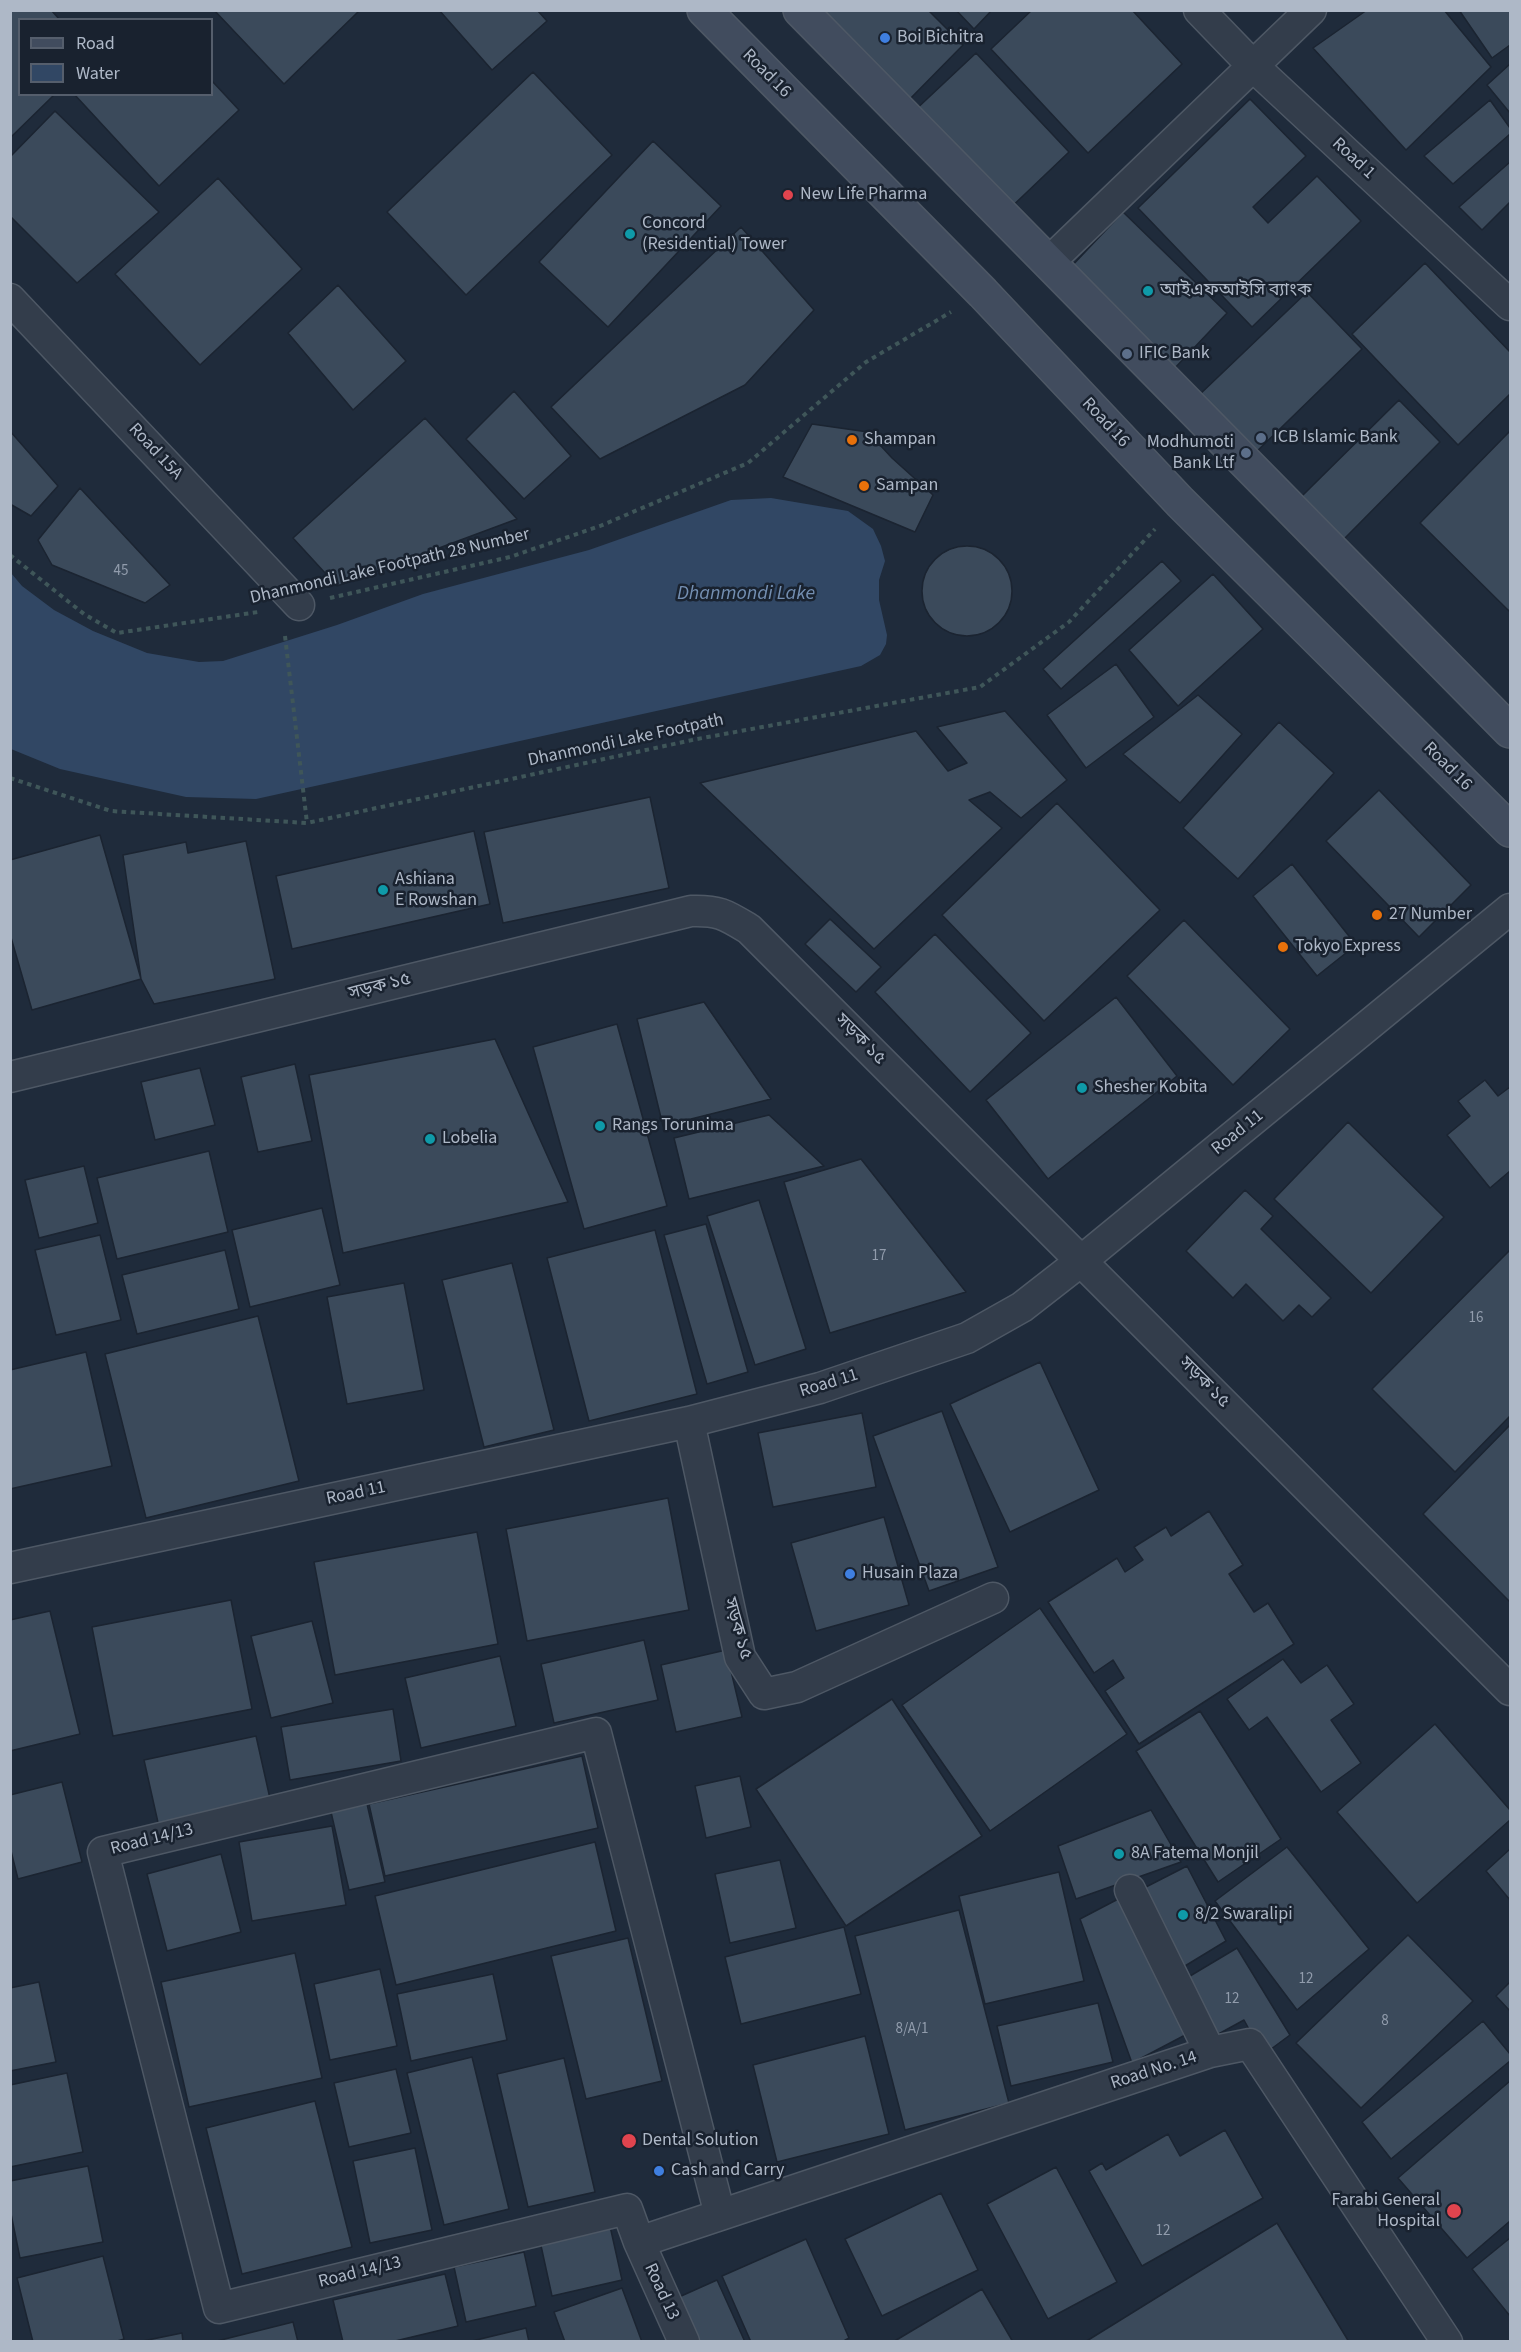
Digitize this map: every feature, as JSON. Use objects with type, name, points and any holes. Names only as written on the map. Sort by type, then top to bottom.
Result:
[{"type":"main road","name":"Road 16","points":[[704,10],[983,293],[1180,502],[1510,830]]},
{"type":"main road","points":[[800,10],[1510,731]]},
{"type":"street","name":"Road 1","points":[[1199,10],[1253,66],[1510,305]]},
{"type":"street","points":[[1048,262],[1311,10]]},
{"type":"street","name":"Road 15A","points":[[10,299],[299,605]]},
{"type":"street","name":"Road 11","points":[[10,1568],[689,1422],[820,1388],[967,1338],[1022,1306],[1081,1261],[1510,909]]},
{"type":"street","name":"সড়ক ১৫","points":[[10,1077],[680,914],[712,910],[729,916],[749,929],[1510,1690]]},
{"type":"street","name":"সড়ক ১৫","points":[[689,1422],[740,1657],[764,1694],[797,1687],[993,1598]]},
{"type":"street","name":"Road 14/13","points":[[639,2242],[627,2209],[219,2307],[103,1852],[596,1733],[720,2215]]},
{"type":"street","points":[[1130,1890],[1210,2052]]},
{"type":"street","name":"Road No. 14","points":[[720,2215],[1210,2052],[1250,2044],[1447,2342]]},
{"type":"street","points":[[639,2242],[720,2215]]},
{"type":"street","name":"Road 13","points":[[639,2242],[684,2342]]},
{"type":"path","name":"Dhanmondi Lake Footpath 28 Number","points":[[10,555],[84,614],[117,633],[299,605],[510,557],[600,525],[747,463],[866,362],[983,293]]},
{"type":"path","name":"Dhanmondi Lake Footpath","points":[[10,778],[111,811],[307,823],[697,739],[980,687],[1069,622],[1180,502]]},
{"type":"path","points":[[285,637],[307,823]]},
{"type":"water","name":"Dhanmondi Lake","points":[[771,498],[848,511],[873,529],[885,561],[879,580],[879,600],[887,635],[886,644],[880,655],[861,666],[256,799],[186,797],[60,769],[11,749],[11,573],[22,586],[54,610],[93,631],[147,653],[199,662],[223,661],[337,625],[423,594],[589,550],[731,500]]},
{"type":"building","points":[[10,10],[51,10],[58,18],[18,18],[18,96],[53,96],[10,138]]},
{"type":"building","points":[[214,10],[360,10],[284,84]]},
{"type":"building","points":[[439,10],[537,10],[547,21],[492,70]]},
{"type":"building","points":[[805,10],[928,10],[963,45],[902,107]]},
{"type":"building","points":[[956,10],[992,10],[974,29]]},
{"type":"building","points":[[1032,10],[1132,10],[1182,64],[1088,153],[991,49]]},
{"type":"building","points":[[1367,10],[1444,10],[1491,67],[1406,150],[1313,48]]},
{"type":"building","points":[[1459,10],[1510,10],[1510,45],[1492,58]]},
{"type":"building","points":[[976,53],[1069,152],[1004,214],[911,114]]},
{"type":"building","points":[[1510,64],[1510,113],[1487,85]]},
{"type":"building","points":[[533,72],[612,155],[466,295],[387,212]]},
{"type":"building","points":[[213,82],[239,110],[159,186],[76,96],[213,96]]},
{"type":"building","points":[[1250,99],[1306,156],[1253,207],[1268,223],[1317,176],[1361,221],[1252,327],[1138,208]]},
{"type":"building","points":[[1490,100],[1510,128],[1510,134],[1453,184],[1424,156]]},
{"type":"building","points":[[55,111],[159,212],[77,283],[10,216],[10,157]]},
{"type":"building","name":"Concord (Residential) Tower","points":[[653,141],[721,206],[608,327],[539,262]]},
{"type":"building","points":[[1510,162],[1510,202],[1482,230],[1459,207]]},
{"type":"building","points":[[218,178],[302,269],[200,365],[115,274]]},
{"type":"building","name":"আইএফআইসি ব্যাংক","points":[[1123,212],[1227,313],[1172,371],[1068,270]]},
{"type":"building","points":[[741,227],[814,310],[745,385],[600,459],[551,407]]},
{"type":"building","points":[[1425,263],[1510,352],[1510,394],[1458,445],[1352,334]]},
{"type":"building","points":[[338,285],[406,361],[353,410],[288,333]]},
{"type":"building","points":[[1307,292],[1362,349],[1252,456],[1196,398]]},
{"type":"building","points":[[514,391],[571,456],[524,499],[466,439]]},
{"type":"building","points":[[1399,400],[1440,442],[1344,539],[1302,496]]},
{"type":"building","points":[[425,418],[517,519],[337,586],[293,538]]},
{"type":"building","name":"Sampan","points":[[812,424],[868,432],[892,458],[933,495],[915,532],[783,477]]},
{"type":"building","points":[[10,431],[58,486],[31,516],[10,504]]},
{"type":"building","points":[[1510,431],[1510,609],[1509,611],[1420,523]]},
{"type":"building","points":[[80,488],[170,585],[145,603],[52,565],[38,540]]},
{"type":"building","name":"Sampan","points":[[967,546],[984,549],[999,559],[1009,574],[1012,591],[1009,608],[999,623],[984,633],[967,636],[950,633],[935,623],[925,608],[922,591],[925,574],[935,559],[950,549]]},
{"type":"building","points":[[1162,561],[1181,581],[1061,689],[1043,669]]},
{"type":"building","points":[[1213,574],[1263,629],[1178,706],[1129,650]]},
{"type":"building","points":[[1116,664],[1154,717],[1086,768],[1047,715]]},
{"type":"building","points":[[1198,695],[1242,734],[1180,803],[1123,754]]},
{"type":"building","points":[[1005,711],[1067,780],[1021,818],[990,792],[969,800],[1002,828],[874,949],[700,783],[916,731],[948,771],[967,763],[937,727]]},
{"type":"building","points":[[1279,722],[1334,773],[1238,879],[1183,828]]},
{"type":"building","points":[[1379,790],[1471,885],[1419,937],[1326,841]]},
{"type":"building","points":[[650,797],[669,888],[503,923],[484,832]]},
{"type":"building","points":[[1057,803],[1160,910],[1044,1021],[942,915]]},
{"type":"building","name":"Ashiana E Rowshan","points":[[474,831],[490,904],[292,949],[276,876]]},
{"type":"building","points":[[100,835],[141,979],[32,1010],[10,934],[10,860]]},
{"type":"building","points":[[246,841],[275,979],[154,1004],[141,979],[123,855],[186,842],[188,853]]},
{"type":"building","points":[[1292,864],[1356,945],[1317,976],[1253,896]]},
{"type":"building","points":[[830,919],[881,967],[856,992],[805,944]]},
{"type":"building","points":[[1184,920],[1290,1029],[1233,1085],[1127,976]]},
{"type":"building","points":[[935,934],[1031,1033],[970,1092],[875,992]]},
{"type":"building","name":"Shesher Kobita","points":[[1116,997],[1177,1076],[1048,1179],[986,1100]]},
{"type":"building","points":[[704,1002],[771,1099],[663,1126],[637,1019]]},
{"type":"building","name":"Rangs Torunima","points":[[617,1024],[667,1206],[584,1229],[533,1047]]},
{"type":"building","name":"Lobelia","points":[[495,1039],[568,1202],[343,1253],[309,1075]]},
{"type":"building","points":[[295,1064],[312,1141],[258,1152],[241,1077]]},
{"type":"building","points":[[200,1068],[215,1125],[155,1140],[141,1082]]},
{"type":"building","points":[[1485,1080],[1498,1096],[1510,1087],[1510,1171],[1490,1188],[1447,1135],[1470,1116],[1458,1101]]},
{"type":"building","points":[[769,1115],[824,1166],[689,1199],[674,1138]]},
{"type":"building","points":[[1348,1122],[1444,1217],[1371,1293],[1274,1199]]},
{"type":"building","points":[[209,1151],[228,1232],[117,1259],[97,1178]]},
{"type":"building","points":[[861,1159],[966,1292],[830,1333],[784,1182]]},
{"type":"building","points":[[84,1166],[98,1223],[39,1238],[25,1180]]},
{"type":"building","points":[[1245,1190],[1273,1216],[1261,1229],[1331,1298],[1312,1317],[1299,1305],[1283,1321],[1246,1284],[1233,1298],[1186,1251]]},
{"type":"building","points":[[759,1200],[806,1349],[755,1365],[707,1216]]},
{"type":"building","points":[[322,1208],[340,1285],[250,1307],[232,1230]]},
{"type":"building","points":[[706,1224],[748,1372],[707,1384],[664,1235]]},
{"type":"building","points":[[655,1230],[697,1394],[589,1421],[547,1258]]},
{"type":"building","points":[[100,1235],[121,1320],[56,1335],[35,1250]]},
{"type":"building","points":[[225,1250],[239,1309],[137,1334],[122,1275]]},
{"type":"building","points":[[1510,1250],[1510,1416],[1455,1472],[1372,1389]]},
{"type":"building","points":[[512,1263],[554,1430],[484,1447],[442,1280]]},
{"type":"building","points":[[404,1283],[424,1390],[347,1404],[327,1297]]},
{"type":"building","points":[[258,1316],[299,1481],[146,1518],[105,1354]]},
{"type":"building","points":[[86,1352],[112,1466],[10,1489],[10,1370]]},
{"type":"building","points":[[1040,1362],[1099,1490],[1010,1532],[950,1404]]},
{"type":"building","points":[[942,1411],[998,1567],[929,1591],[873,1436]]},
{"type":"building","points":[[862,1413],[876,1487],[773,1507],[758,1433]]},
{"type":"building","points":[[1510,1425],[1510,1602],[1423,1514]]},
{"type":"building","points":[[668,1498],[689,1610],[527,1641],[506,1529]]},
{"type":"building","points":[[1209,1511],[1243,1565],[1229,1574],[1254,1612],[1268,1603],[1294,1644],[1139,1744],[1105,1691],[1124,1678],[1113,1660],[1094,1673],[1048,1602],[1117,1558],[1125,1572],[1143,1560],[1134,1547],[1166,1527],[1171,1536]]},
{"type":"building","name":"Husain Plaza","points":[[884,1517],[909,1605],[816,1631],[791,1543]]},
{"type":"building","points":[[477,1532],[498,1644],[335,1675],[314,1562]]},
{"type":"building","points":[[231,1600],[252,1709],[113,1736],[92,1627]]},
{"type":"building","points":[[1040,1608],[1127,1734],[990,1831],[902,1705]]},
{"type":"building","points":[[50,1611],[80,1734],[10,1751],[10,1620]]},
{"type":"building","points":[[312,1621],[333,1703],[271,1718],[251,1636]]},
{"type":"building","points":[[644,1640],[658,1700],[554,1723],[541,1664]]},
{"type":"building","points":[[726,1650],[742,1717],[676,1732],[661,1665]]},
{"type":"building","points":[[500,1656],[516,1726],[421,1748],[405,1678]]},
{"type":"building","points":[[1283,1659],[1301,1683],[1327,1665],[1354,1704],[1331,1720],[1361,1763],[1321,1792],[1267,1717],[1249,1730],[1227,1699]]},
{"type":"building","points":[[892,1699],[982,1836],[846,1926],[756,1789]]},
{"type":"building","points":[[393,1709],[401,1761],[290,1780],[281,1727]]},
{"type":"building","points":[[1200,1711],[1281,1839],[1218,1882],[1136,1751]]},
{"type":"building","points":[[1435,1724],[1510,1810],[1510,1820],[1417,1903],[1337,1812]]},
{"type":"building","points":[[256,1736],[271,1803],[159,1827],[144,1760]]},
{"type":"building","points":[[582,1756],[598,1828],[385,1876],[369,1804]]},
{"type":"building","points":[[740,1776],[751,1827],[706,1838],[695,1786]]},
{"type":"building","points":[[62,1782],[82,1862],[18,1879],[10,1847],[10,1795]]},
{"type":"building","points":[[367,1804],[385,1882],[349,1890],[331,1812]]},
{"type":"building","name":"8A Fatema Monjil","points":[[1151,1810],[1181,1862],[1076,1899],[1058,1846]]},
{"type":"building","points":[[332,1826],[346,1905],[252,1921],[239,1842]]},
{"type":"building","points":[[595,1842],[616,1931],[396,1985],[375,1896]]},
{"type":"building","points":[[1287,1847],[1369,1949],[1297,2010],[1215,1901]]},
{"type":"building","points":[[1510,1849],[1510,1900],[1486,1871]]},
{"type":"building","points":[[221,1854],[241,1932],[167,1951],[147,1874]]},
{"type":"building","points":[[780,1860],[796,1928],[730,1943],[715,1874]]},
{"type":"building","name":"8/2 Swaralipi","points":[[1187,1866],[1226,1941],[1180,1969],[1142,1889]]},
{"type":"building","points":[[1059,1872],[1084,1981],[985,2004],[959,1896]]},
{"type":"building","points":[[1122,1897],[1189,2033],[1132,2063],[1080,1919]]},
{"type":"building","points":[[959,1910],[1009,2103],[905,2130],[855,1936]]},
{"type":"building","points":[[844,1927],[861,1994],[741,2024],[725,1957]]},
{"type":"building","points":[[1408,1935],[1473,2001],[1361,2108],[1296,2043]]},
{"type":"building","points":[[628,1938],[662,2081],[586,2099],[551,1956]]},
{"type":"building","points":[[1237,1948],[1290,2035],[1263,2055],[1244,2020],[1213,2037],[1185,1979]]},
{"type":"building","points":[[295,1953],[322,2078],[189,2107],[161,1982]]},
{"type":"building","points":[[380,1969],[397,2046],[330,2060],[314,1984]]},
{"type":"building","points":[[493,1974],[507,2040],[411,2061],[397,1994]]},
{"type":"building","points":[[39,1982],[56,2062],[10,2071],[10,1988]]},
{"type":"building","points":[[1510,1982],[1510,2011],[1496,1996]]},
{"type":"building","points":[[1098,2003],[1113,2062],[1011,2086],[997,2026]]},
{"type":"building","points":[[1483,2021],[1510,2054],[1510,2061],[1391,2159],[1362,2122]]},
{"type":"building","points":[[865,2036],[889,2134],[777,2162],[753,2065]]},
{"type":"building","points":[[472,2057],[509,2209],[444,2225],[407,2073]]},
{"type":"building","points":[[564,2058],[595,2192],[528,2207],[497,2074]]},
{"type":"building","points":[[396,2069],[411,2133],[349,2147],[334,2083]]},
{"type":"building","points":[[67,2073],[83,2152],[10,2167],[10,2085]]},
{"type":"building","points":[[1510,2081],[1510,2221],[1467,2258],[1398,2178]]},
{"type":"building","points":[[315,2101],[352,2247],[242,2274],[206,2128]]},
{"type":"building","points":[[1225,2130],[1263,2198],[1142,2266],[1089,2171],[1102,2163],[1106,2170],[1168,2134],[1180,2156]]},
{"type":"building","points":[[415,2148],[432,2230],[370,2243],[353,2161]]},
{"type":"building","points":[[88,2166],[103,2242],[20,2258],[10,2209],[10,2181]]},
{"type":"building","points":[[1056,2167],[1117,2282],[1048,2319],[987,2204]]},
{"type":"building","points":[[941,2193],[978,2270],[882,2316],[845,2239]]},
{"type":"building","points":[[1277,2223],[1349,2342],[1085,2342]]},
{"type":"building","points":[[610,2226],[622,2280],[552,2296],[540,2241]]},
{"type":"building","points":[[1510,2238],[1510,2316],[1472,2269]]},
{"type":"building","points":[[806,2239],[849,2338],[842,2342],[751,2342],[722,2276]]},
{"type":"building","points":[[524,2252],[536,2306],[466,2322],[454,2267]]},
{"type":"building","points":[[103,2256],[124,2339],[114,2342],[33,2342],[17,2278]]},
{"type":"building","points":[[445,2274],[458,2326],[391,2342],[343,2342],[333,2300]]},
{"type":"building","points":[[717,2280],[745,2342],[699,2342],[679,2297]]},
{"type":"building","points":[[622,2288],[642,2342],[565,2342],[554,2312]]},
{"type":"building","points":[[982,2289],[1013,2342],[893,2342]]},
{"type":"building","points":[[293,2322],[298,2342],[213,2342]]},
{"type":"building","points":[[526,2328],[529,2342],[468,2342]]},
{"type":"building","points":[[182,2333],[183,2342],[138,2342]]},
{"type":"place","name":"Boi Bichitra","points":[[885,38]]},
{"type":"place","name":"New Life Pharma","points":[[788,195]]},
{"type":"place","name":"Concord (Residential) Tower","points":[[630,234]]},
{"type":"place","name":"আইএফআইসি ব্যাংক","points":[[1148,291]]},
{"type":"place","name":"IFIC Bank","points":[[1127,354]]},
{"type":"place","name":"ICB Islamic Bank","points":[[1261,438]]},
{"type":"place","name":"Shampan","points":[[852,440]]},
{"type":"place","name":"Modhumoti Bank Ltf","points":[[1246,453]]},
{"type":"place","name":"Sampan","points":[[864,486]]},
{"type":"place","name":"Ashiana E Rowshan","points":[[383,890]]},
{"type":"place","name":"27 Number","points":[[1377,915]]},
{"type":"place","name":"Tokyo Express","points":[[1283,947]]},
{"type":"place","name":"Shesher Kobita","points":[[1082,1088]]},
{"type":"place","name":"Rangs Torunima","points":[[600,1126]]},
{"type":"place","name":"Lobelia","points":[[430,1139]]},
{"type":"place","name":"Husain Plaza","points":[[850,1574]]},
{"type":"place","name":"8A Fatema Monjil","points":[[1119,1854]]},
{"type":"place","name":"8/2 Swaralipi","points":[[1183,1915]]},
{"type":"place","name":"Dental Solution","points":[[629,2141]]},
{"type":"place","name":"Cash and Carry","points":[[659,2171]]},
{"type":"place","name":"Farabi General Hospital","points":[[1454,2211]]}]
